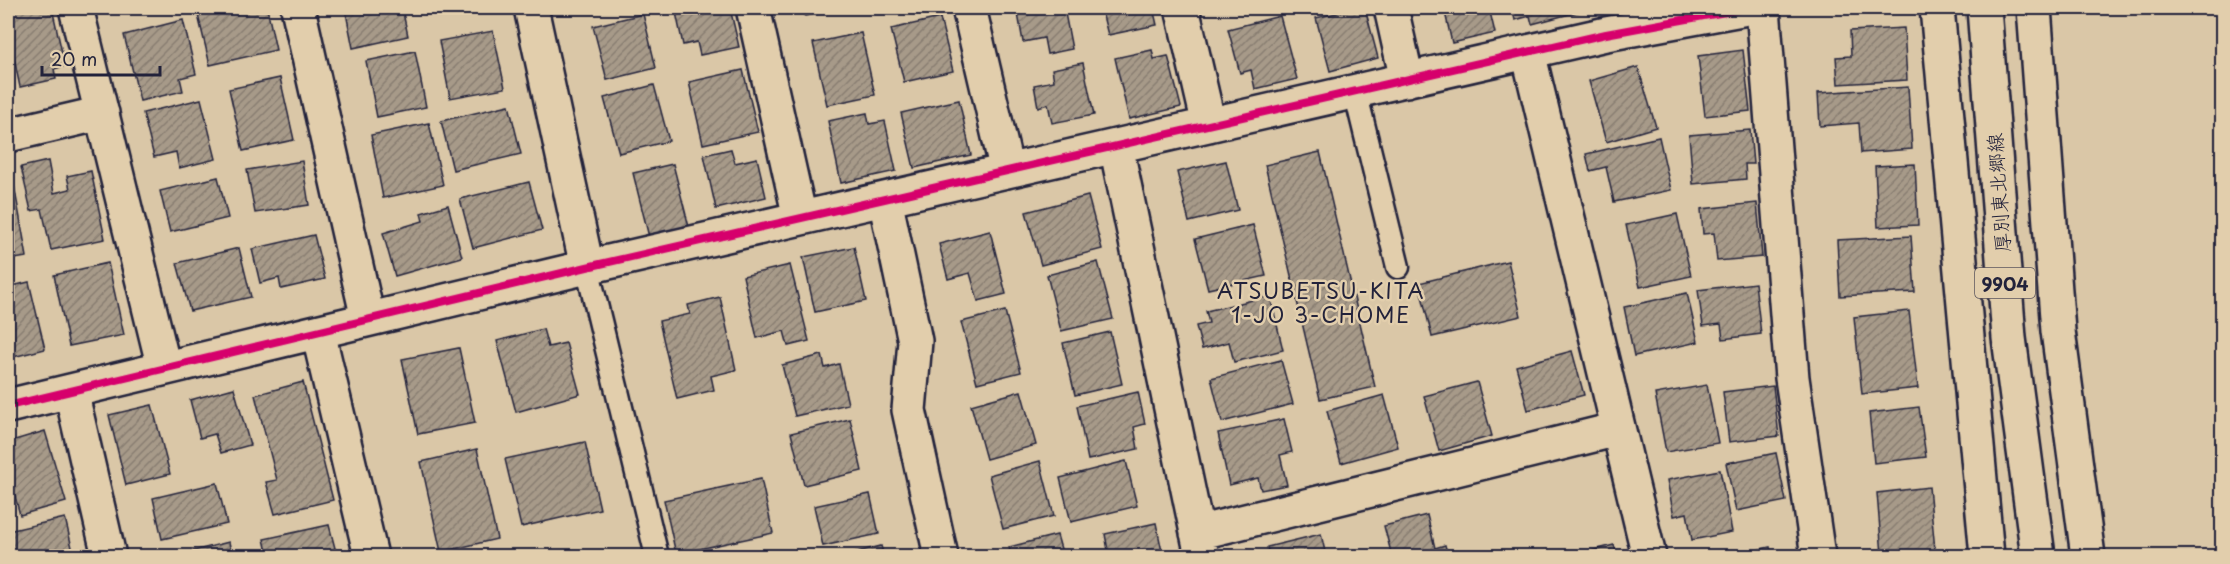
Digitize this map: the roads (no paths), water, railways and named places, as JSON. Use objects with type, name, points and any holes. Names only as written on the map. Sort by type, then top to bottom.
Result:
[{"type":"street","points":[[76,8],[164,368]]},
{"type":"street","points":[[298,8],[368,319]]},
{"type":"street","points":[[531,8],[587,267]]},
{"type":"street","points":[[753,8],[800,218]]},
{"type":"street","points":[[969,8],[1007,171]]},
{"type":"street","points":[[1182,8],[1209,124]]},
{"type":"street","points":[[1391,8],[1407,80]]},
{"type":"street","points":[[8,406],[587,267],[1528,52],[1604,21],[1747,8]]},
{"type":"street","points":[[1763,8],[1792,378],[1818,556]]},
{"type":"street","points":[[1937,8],[1987,556]]},
{"type":"street","name":"厚別東北郷線","points":[[1983,8],[2009,338],[2038,556]]},
{"type":"street","name":"9904","points":[[2034,8],[2058,332],[2088,556]]},
{"type":"street","points":[[1528,52],[1649,556]]},
{"type":"street","points":[[8,135],[102,113]]},
{"type":"street","points":[[1116,146],[1200,544],[1618,429]]},
{"type":"street","points":[[885,199],[915,341],[909,410],[940,556]]},
{"type":"street","points":[[318,332],[371,556]]},
{"type":"street","points":[[71,391],[109,556]]},
{"type":"lane","points":[[1355,91],[1398,267]]},
{"type":"lane","points":[[587,267],[657,556]]},
{"type":"district","name":"ATSUBETSU-KITA 1-JO 3-CHOME","points":[[1321,302]]}]
